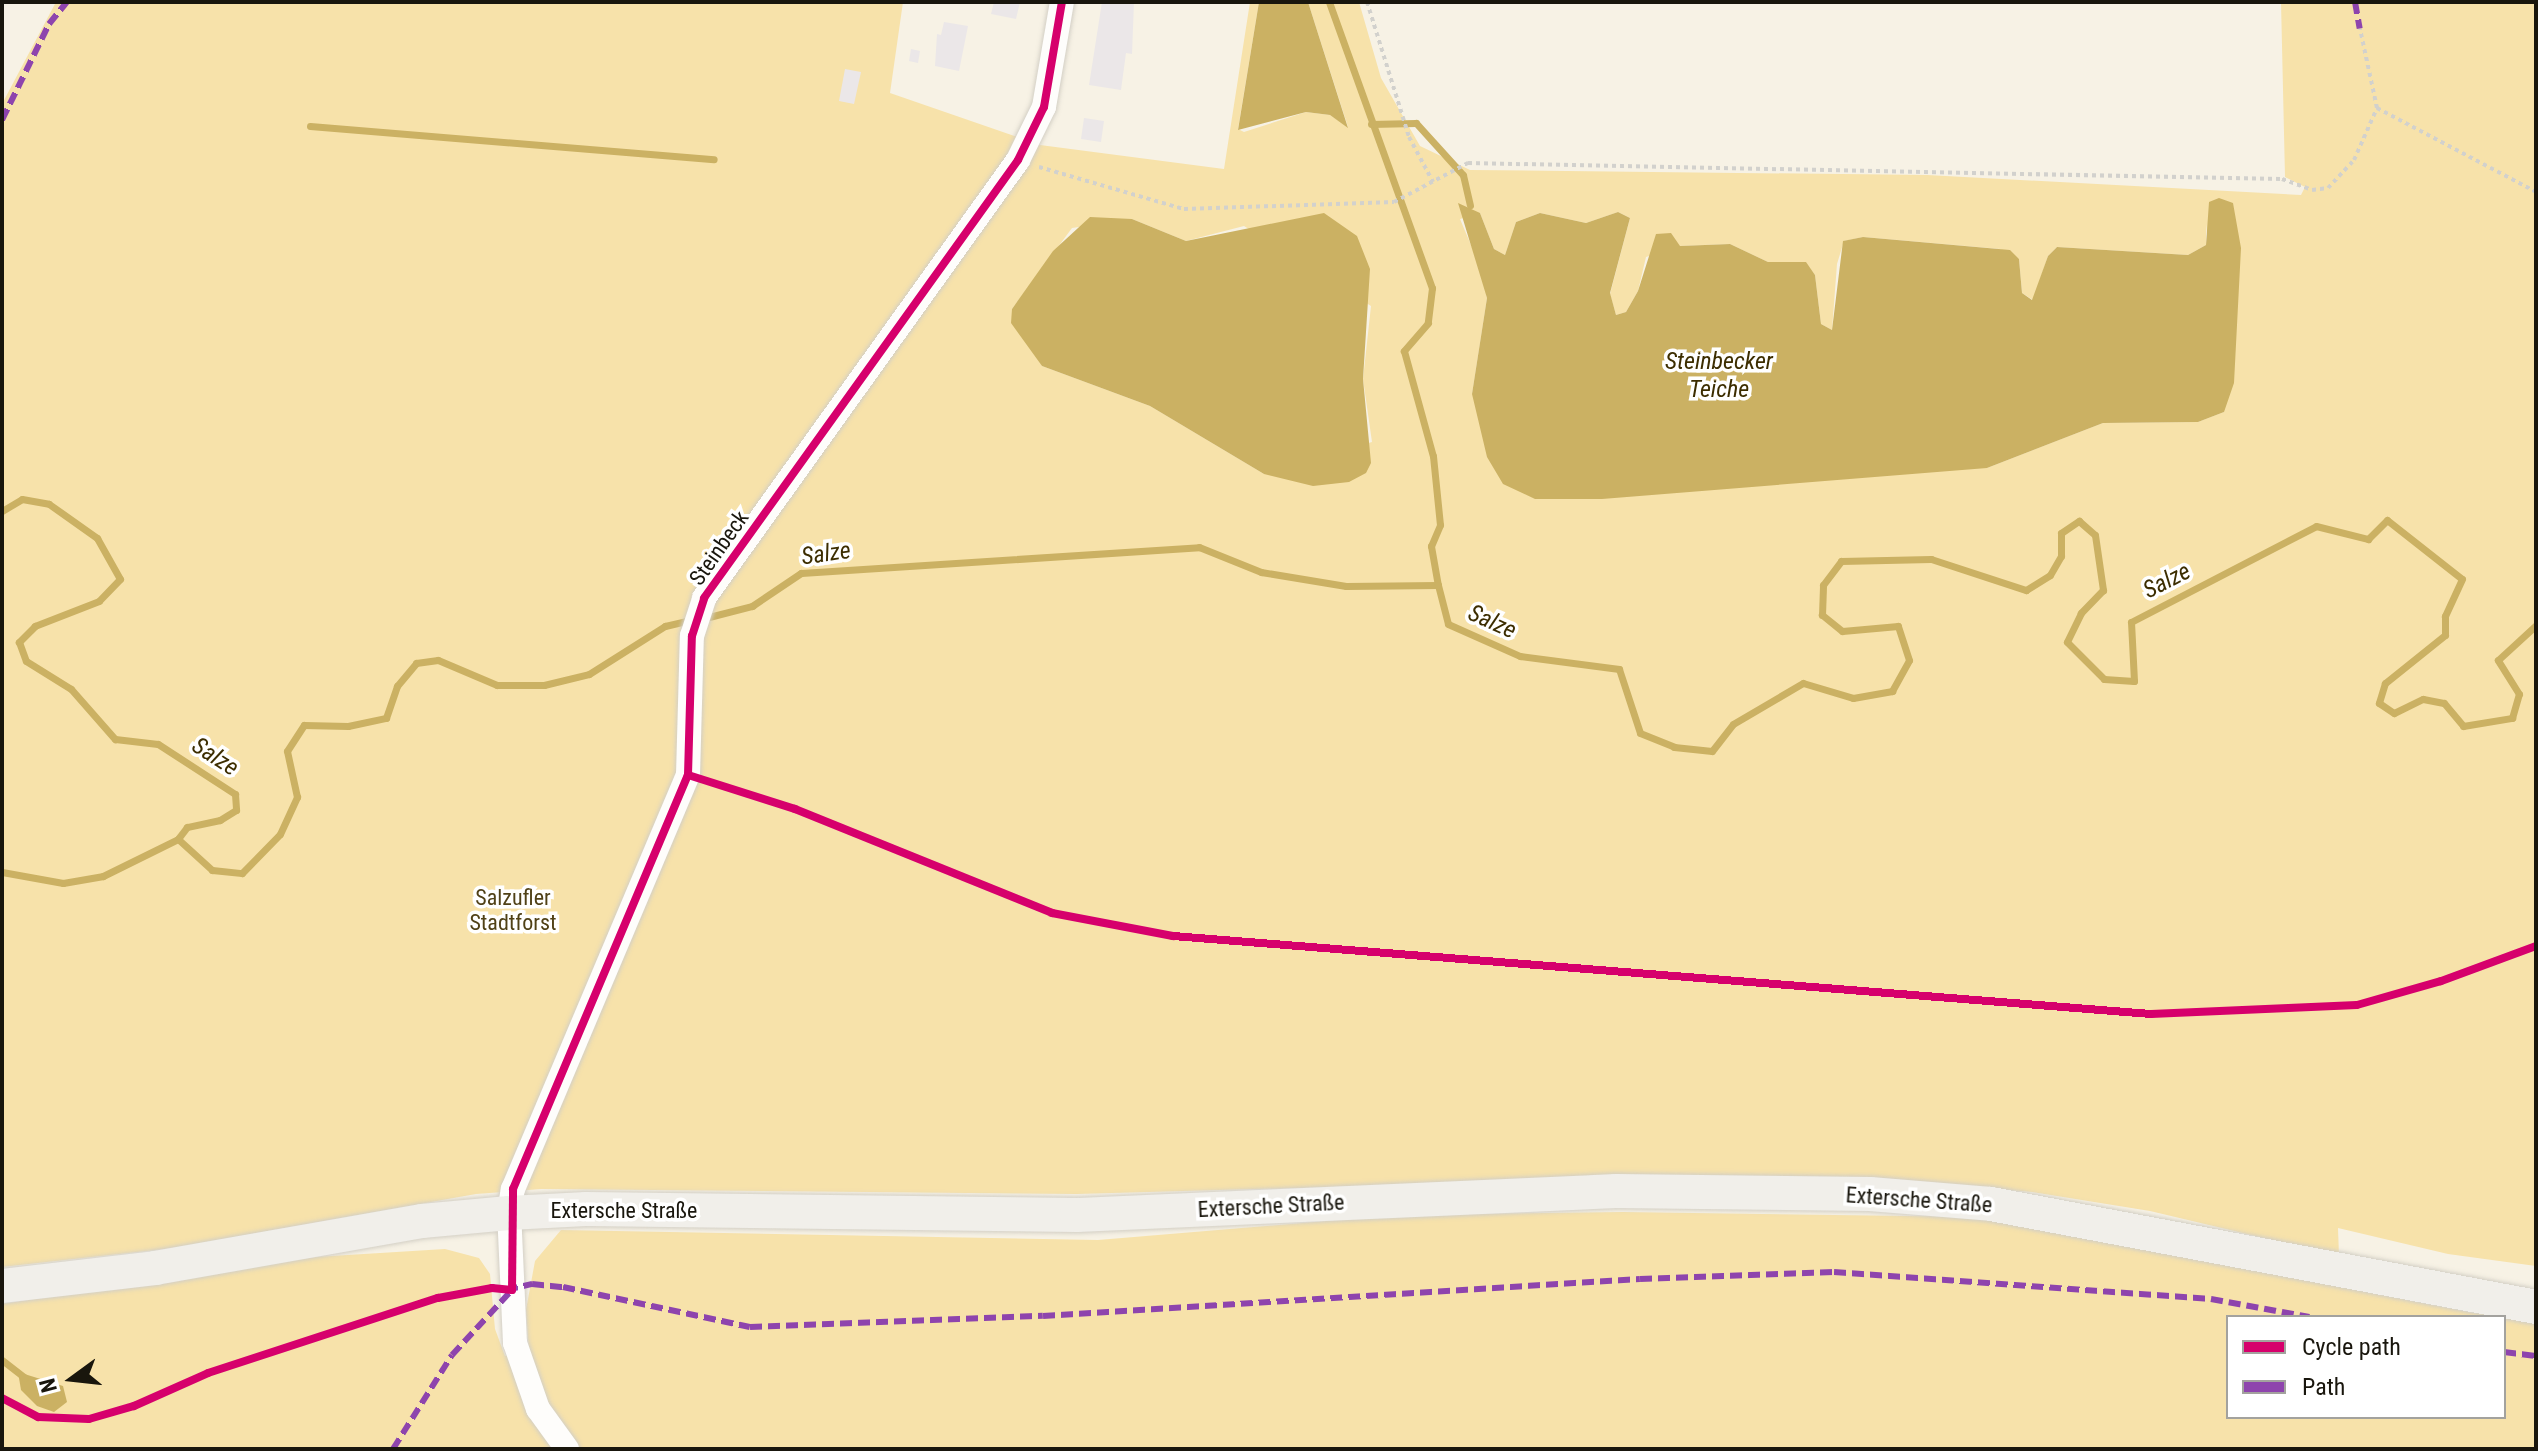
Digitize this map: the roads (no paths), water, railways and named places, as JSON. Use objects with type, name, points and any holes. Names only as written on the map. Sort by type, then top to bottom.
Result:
[{"type":"main road","name":"Extersche Straße","points":[[2,1286],[155,1268],[422,1221],[509,1213],[586,1209],[1077,1215],[1616,1191],[1870,1194],[1991,1204],[2536,1307]]},
{"type":"street","name":"Steinbeck","points":[[567,1449],[538,1409],[521,1369],[515,1343],[509,1213],[521,1166],[560,1070],[688,775],[692,636],[704,598],[1018,160],[1044,107],[1062,2]]},
{"type":"water","points":[[1259,2],[1308,2],[1348,128],[1330,115],[1306,112],[1238,130]]},
{"type":"water","name":"Steinbecker Teiche","points":[[2219,198],[2233,203],[2241,248],[2234,383],[2224,412],[2198,422],[2103,423],[1987,468],[1602,499],[1535,499],[1503,484],[1487,457],[1472,394],[1487,298],[1458,203],[1480,213],[1494,249],[1505,255],[1516,222],[1540,213],[1586,223],[1618,212],[1630,218],[1610,293],[1616,315],[1626,312],[1638,291],[1656,234],[1671,233],[1680,246],[1730,244],[1768,262],[1806,262],[1815,275],[1821,324],[1832,330],[1843,241],[1863,237],[2010,250],[2019,259],[2022,293],[2032,300],[2048,256],[2057,247],[2188,255],[2206,245],[2209,202]]},
{"type":"water","points":[[1324,213],[1357,236],[1370,269],[1363,379],[1371,463],[1366,473],[1349,482],[1313,486],[1264,474],[1150,406],[1042,366],[1011,323],[1012,309],[1053,251],[1090,217],[1132,219],[1186,241]]},
{"type":"water","points":[[18,1372],[63,1386],[67,1402],[54,1412],[37,1406],[21,1390]]},
{"type":"waterway","points":[[1329,2],[1432,288],[1428,323],[1404,351],[1433,456],[1440,525],[1431,546],[1438,585]]},
{"type":"waterway","points":[[1371,124],[1416,123],[1463,175],[1470,205]]},
{"type":"waterway","points":[[310,126],[714,159]]},
{"type":"waterway","name":"Salze","points":[[2,511],[22,499],[49,504],[97,538],[120,579],[99,601],[35,626],[19,642],[26,661],[71,689],[115,739],[158,744],[235,794],[236,810],[220,820],[187,827],[178,839],[212,870],[242,873],[280,834],[297,797],[287,751],[304,725],[348,726],[386,718],[397,686],[416,663],[438,660],[497,685],[544,685],[589,674],[665,626],[692,620]]},
{"type":"waterway","name":"Salze","points":[[705,618],[752,606],[801,573],[1199,547],[1261,572],[1346,586],[1438,585],[1448,624],[1520,656],[1619,669],[1640,733],[1674,747],[1712,751],[1733,724],[1803,683],[1853,698],[1892,691],[1909,660],[1898,626],[1842,631],[1822,615],[1823,585],[1841,561],[1931,559],[2026,590],[2050,575],[2061,556],[2061,533],[2079,521],[2095,535],[2103,590],[2081,613],[2067,642],[2104,679],[2134,681],[2131,622],[2316,526],[2368,539],[2387,520],[2462,579],[2445,616],[2445,635],[2385,683],[2379,703],[2394,713],[2423,699],[2444,703],[2463,726],[2512,718],[2519,694],[2498,660],[2536,625]]},
{"type":"waterway","points":[[2,872],[63,883],[103,876],[178,839]]},
{"type":"waterway","points":[[2,1360],[25,1378]]},
{"type":"park label","name":"Salzufler Stadtforst","points":[[513,910]]}]
